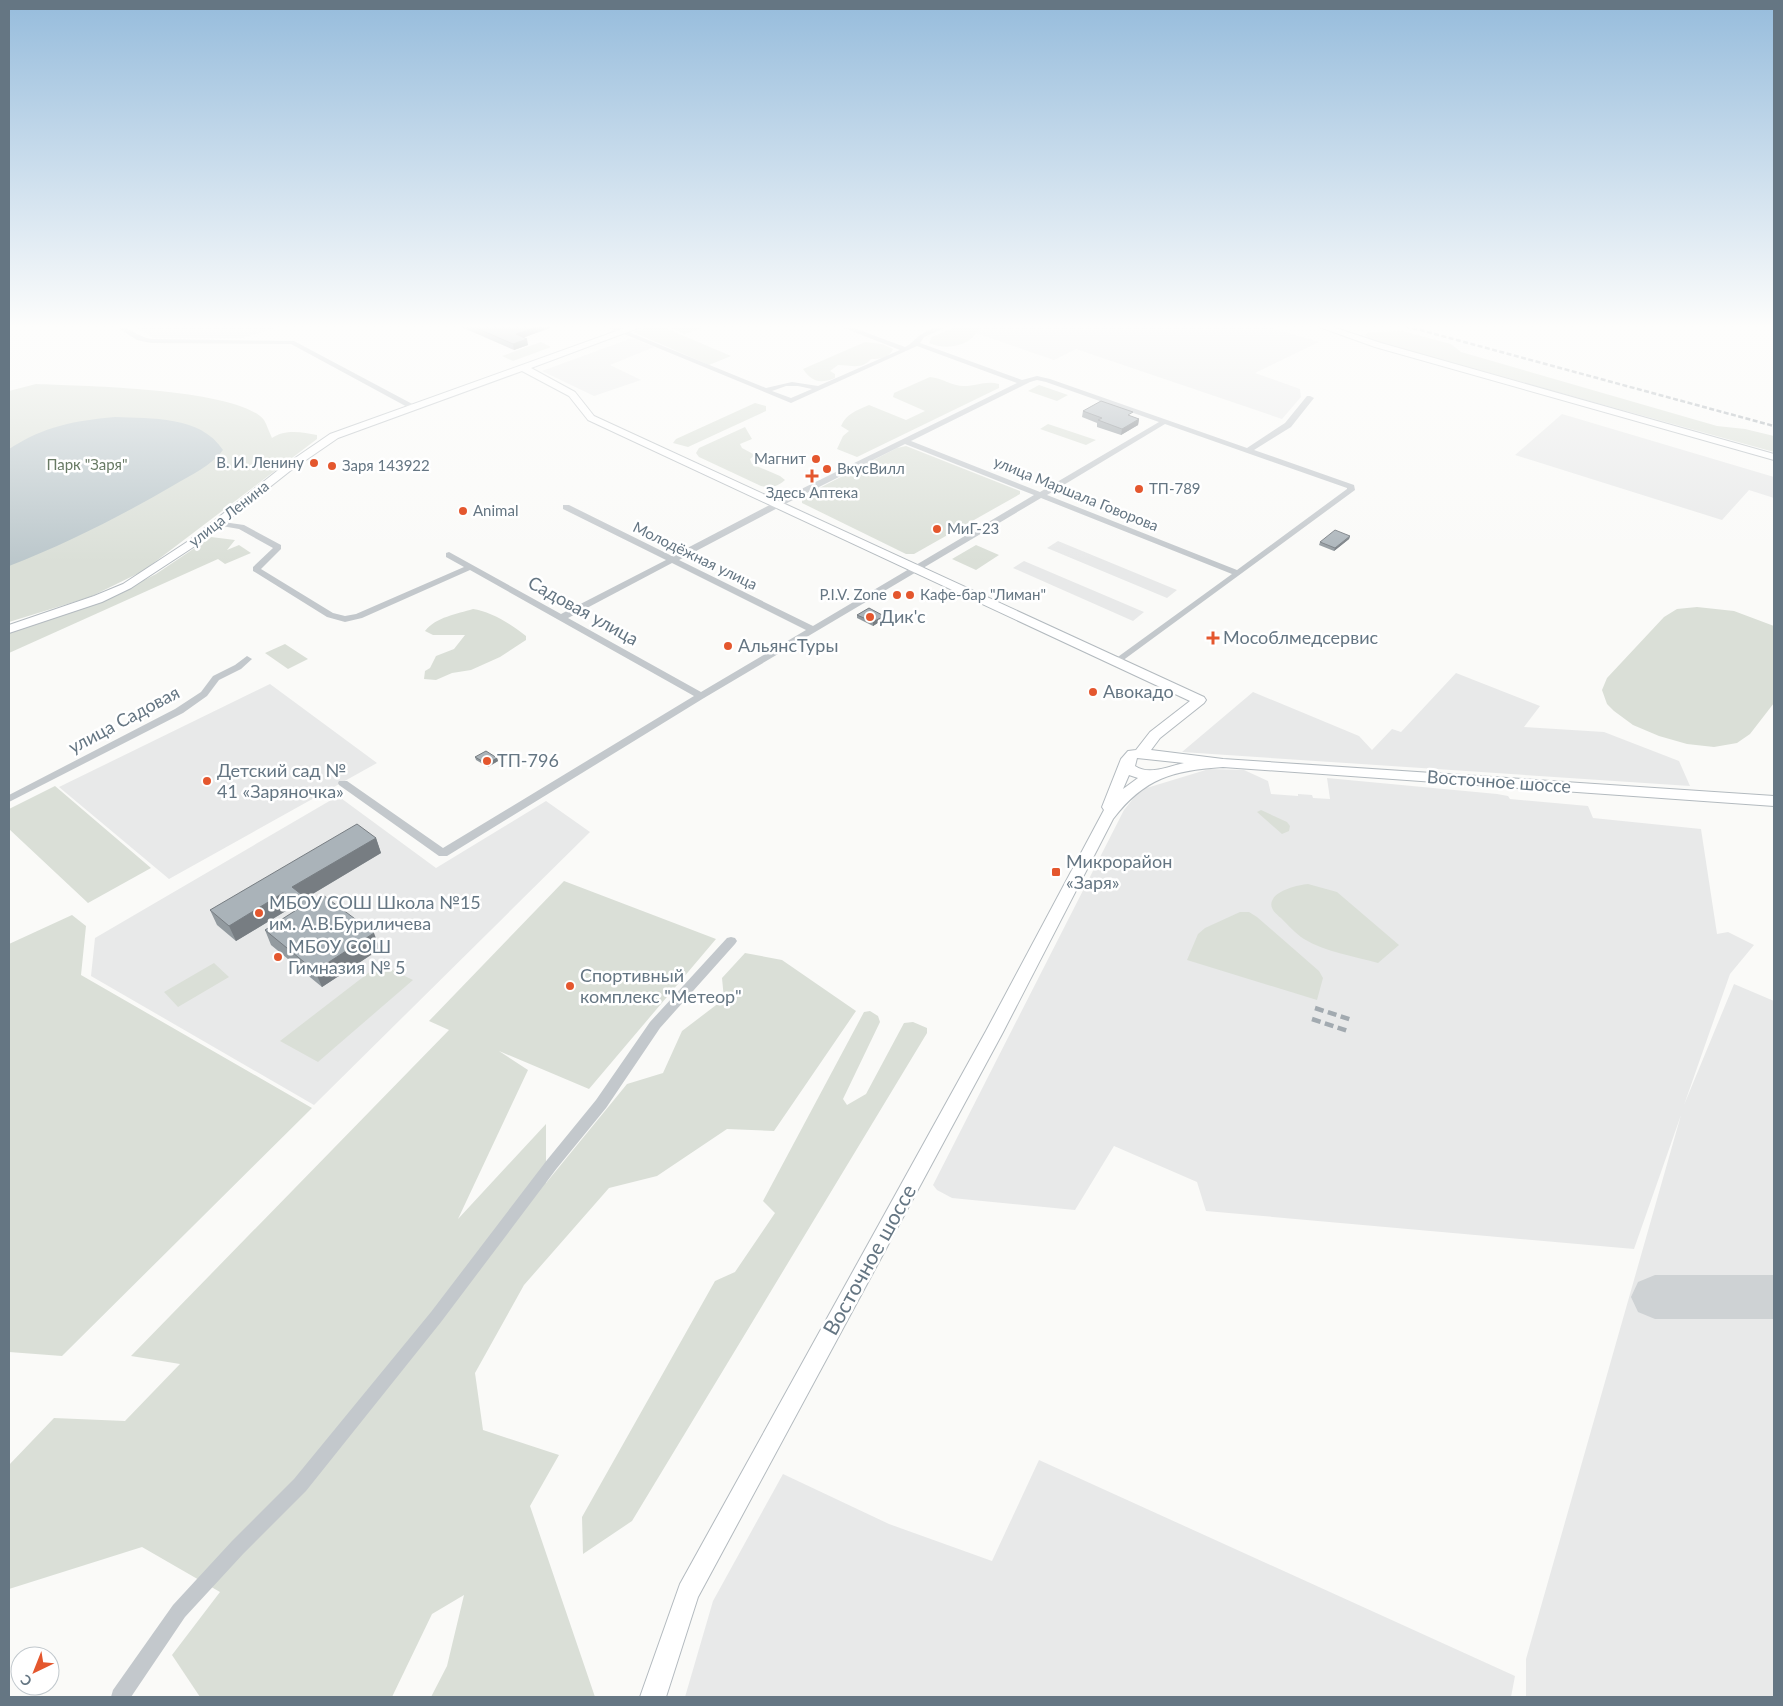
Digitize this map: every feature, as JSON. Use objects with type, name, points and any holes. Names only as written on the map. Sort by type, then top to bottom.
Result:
[{"type":"street","points":[[408,404],[414,407]]},
{"type":"street","name":"улица Ленина","points":[[9,629],[98,599],[127,586],[166,562],[324,442],[334,436],[423,404]]},
{"type":"street","points":[[580,404],[591,418],[1199,700],[1155,735],[1139,755],[1126,763],[1128,768],[1142,775],[1154,774],[1161,770],[1161,762],[1139,755]]},
{"type":"street","points":[[562,618],[671,559],[978,404]]},
{"type":"street","points":[[1115,404],[1351,487],[1351,490],[1118,661]]},
{"type":"street","points":[[1249,450],[1288,425],[1305,404]]},
{"type":"street","points":[[1584,404],[1774,457]]},
{"type":"street","points":[[343,783],[443,853],[812,629],[1165,421]]},
{"type":"street","name":"улица Маршала Говорова","points":[[904,441],[1238,573]]},
{"type":"street","name":"Молодёжная улица","points":[[566,507],[812,629]]},
{"type":"street","points":[[219,523],[241,527],[278,547],[256,569],[330,615],[345,619],[359,616],[471,567]]},
{"type":"street","name":"Садовая улица","points":[[449,555],[701,696]]},
{"type":"street","name":"улица Садовая","points":[[9,799],[179,711],[204,694],[216,678],[238,667],[246,659]]},
{"type":"street","name":"Восточное шоссе","points":[[653,1697],[688,1592],[993,1034],[1139,755],[1223,763],[1774,801]]},
{"type":"street","name":"Восточное шоссе","points":[[1101,828],[1114,807],[1130,790],[1154,774],[1191,765],[1223,763]]},
{"type":"street","points":[[120,1697],[180,1611],[238,1547],[300,1485],[436,1317],[552,1164],[601,1104],[655,1025],[731,941]]},
{"type":"shaded area","points":[[1237,404],[1295,404],[1282,419]]},
{"type":"shaded area","points":[[1562,414],[1774,477],[1774,498],[1749,490],[1722,520],[1515,455]]},
{"type":"shaded area","points":[[115,417],[159,419],[188,425],[201,430],[223,450],[213,461],[200,470],[134,508],[72,539],[9,566],[9,449],[35,435],[60,426],[86,420]]},
{"type":"shaded area","points":[[1058,541],[1177,590],[1167,598],[1047,548]]},
{"type":"shaded area","points":[[1024,561],[1144,612],[1133,621],[1013,568]]},
{"type":"shaded area","points":[[1456,673],[1540,706],[1524,727],[1604,732],[1679,761],[1690,786],[1182,752],[1253,692],[1359,736],[1372,750],[1392,729],[1401,732]]},
{"type":"shaded area","name":"Детский сад № 41 «Заряночка»","points":[[270,684],[377,763],[169,879],[59,787]]},
{"type":"shaded area","points":[[1209,769],[1244,770],[1268,781],[1271,794],[1312,795],[1313,798],[1330,799],[1327,778],[1497,794],[1508,796],[1510,799],[1588,806],[1593,818],[1701,829],[1717,934],[1728,932],[1754,945],[1730,974],[1684,1105],[1734,984],[1774,1001],[1774,1697],[1526,1697],[1526,1659],[1681,1115],[1634,1249],[1206,1211],[1197,1182],[1114,1146],[1075,1210],[952,1198],[937,1190],[933,1185],[1124,810],[1140,790]]},
{"type":"shaded area","name":"МБОУ СОШ Гимназия № 5","points":[[338,796],[436,868],[546,801],[590,832],[314,1105],[91,976],[95,938]]},
{"type":"shaded area","points":[[1039,1460],[1515,1676],[1511,1697],[685,1697],[713,1601],[783,1474],[889,1524],[992,1561]]},
{"type":"green space","name":"Парк \"Заря\"","points":[[9,404],[232,404],[249,409],[264,420],[272,438],[282,433],[294,432],[317,435],[317,439],[143,571],[90,597],[9,622]]},
{"type":"green space","points":[[754,404],[766,406],[766,411],[688,447],[673,443],[676,439]]},
{"type":"green space","points":[[908,404],[967,404],[857,457],[837,449],[843,436],[849,431],[841,426],[843,422],[852,413],[869,405],[906,420],[925,411]]},
{"type":"green space","points":[[1600,404],[1640,404],[1717,426],[1745,429],[1774,436],[1774,452]]},
{"type":"green space","points":[[1048,424],[1096,440],[1086,445],[1040,429]]},
{"type":"green space","points":[[745,427],[752,439],[740,444],[742,448],[755,455],[750,459],[752,464],[785,480],[777,486],[761,486],[699,457],[696,453],[699,448]]},
{"type":"green space","points":[[906,446],[1020,491],[1020,494],[914,554],[906,554],[802,503],[802,497],[897,448]]},
{"type":"green space","points":[[211,537],[235,540],[227,550],[239,545],[251,553],[225,564],[218,559],[9,653],[9,633],[99,603],[156,574]]},
{"type":"green space","points":[[976,545],[999,555],[976,570],[952,559]]},
{"type":"green space","points":[[1697,607],[1734,611],[1774,626],[1774,703],[1750,734],[1737,743],[1714,747],[1687,744],[1659,736],[1633,725],[1614,711],[1607,704],[1602,690],[1607,678],[1664,617],[1677,609]]},
{"type":"green space","points":[[473,609],[480,610],[508,623],[526,636],[526,640],[500,657],[471,670],[452,673],[436,680],[424,679],[425,671],[430,668],[436,656],[454,649],[465,635],[433,635],[425,631],[441,619]]},
{"type":"green space","points":[[285,644],[308,659],[288,669],[265,653]]},
{"type":"green space","points":[[55,786],[151,868],[88,903],[9,829],[9,809]]},
{"type":"green space","points":[[1261,810],[1287,822],[1290,826],[1289,831],[1282,834],[1257,812]]},
{"type":"green space","points":[[564,881],[716,939],[589,1089],[499,1051],[528,1070],[458,1219],[546,1124],[546,1183],[627,1084],[663,1073],[682,1031],[724,999],[722,978],[745,953],[782,960],[856,1011],[774,1131],[727,1129],[657,1176],[609,1188],[524,1285],[475,1373],[483,1430],[559,1455],[530,1506],[595,1697],[431,1697],[447,1666],[464,1595],[432,1614],[392,1697],[200,1697],[172,1655],[220,1592],[142,1547],[9,1589],[9,1465],[54,1418],[125,1421],[180,1364],[131,1356],[449,1030],[429,1021]]},
{"type":"green space","points":[[1308,884],[1337,892],[1399,945],[1378,963],[1330,950],[1304,939],[1273,910],[1271,905],[1273,899],[1279,893]]},
{"type":"green space","points":[[1240,912],[1249,912],[1257,917],[1319,971],[1323,978],[1317,1000],[1187,960],[1198,934],[1205,928]]},
{"type":"green space","points":[[72,915],[86,926],[81,975],[312,1108],[62,1356],[9,1352],[9,944]]},
{"type":"green space","points":[[214,963],[229,977],[178,1007],[164,992]]},
{"type":"green space","points":[[380,964],[413,980],[318,1062],[280,1041]]},
{"type":"green space","points":[[870,1011],[878,1016],[880,1022],[843,1099],[847,1105],[866,1094],[904,1023],[913,1022],[927,1028],[927,1033],[632,1521],[583,1554],[582,1517],[715,1281],[735,1272],[775,1213],[763,1201],[864,1012]]},
{"type":"building","points":[[1096,404],[1109,404],[1133,412],[1128,415],[1139,419],[1122,429],[1098,420],[1102,418],[1083,411]]},
{"type":"building","points":[[1335,530],[1350,536],[1335,548],[1320,542]]},
{"type":"building","points":[[869,608],[884,616],[873,622],[857,615]]},
{"type":"building","points":[[486,751],[497,758],[487,764],[475,757]]},
{"type":"building","points":[[357,824],[376,838],[292,887],[311,902],[323,895],[374,933],[315,971],[265,930],[301,907],[283,893],[229,926],[210,910]]},
{"type":"taxiway","points":[[1655,1297],[1774,1297]]},
{"type":"railway","points":[[1691,404],[1774,426]]},
{"type":"railway","points":[[1315,1008],[1352,1020]]},
{"type":"railway","points":[[1312,1019],[1348,1031]]},
{"type":"place","name":"Магнит","points":[[816,459]]},
{"type":"place","name":"В. И. Ленину","points":[[314,463]]},
{"type":"place","name":"Заря 143922","points":[[332,466]]},
{"type":"place","name":"ВкусВилл","points":[[827,469]]},
{"type":"place","name":"Здесь Аптека","points":[[812,476]]},
{"type":"place","name":"ТП-789","points":[[1139,489]]},
{"type":"place","name":"Animal","points":[[463,511]]},
{"type":"place","name":"МиГ-23","points":[[937,529]]},
{"type":"place","name":"P.I.V. Zone","points":[[897,595]]},
{"type":"place","name":"Кафе-бар \"Лиман\"","points":[[910,595]]},
{"type":"place","name":"Дик'с","points":[[870,617]]},
{"type":"place","name":"Мособлмедсервис","points":[[1213,638]]},
{"type":"place","name":"АльянсТуры","points":[[728,646]]},
{"type":"place","name":"Авокадо","points":[[1093,692]]},
{"type":"place","name":"ТП-796","points":[[487,761]]},
{"type":"place","name":"Детский сад № 41 «Заряночка»","points":[[207,781]]},
{"type":"place","name":"Микрорайон «Заря»","points":[[1056,872]]},
{"type":"place","name":"МБОУ СОШ Школа №15 им. А.В.Буриличева","points":[[259,913]]},
{"type":"place","name":"МБОУ СОШ Гимназия № 5","points":[[278,957]]},
{"type":"place","name":"Спортивный комплекс \"Метеор\"","points":[[570,986]]}]
